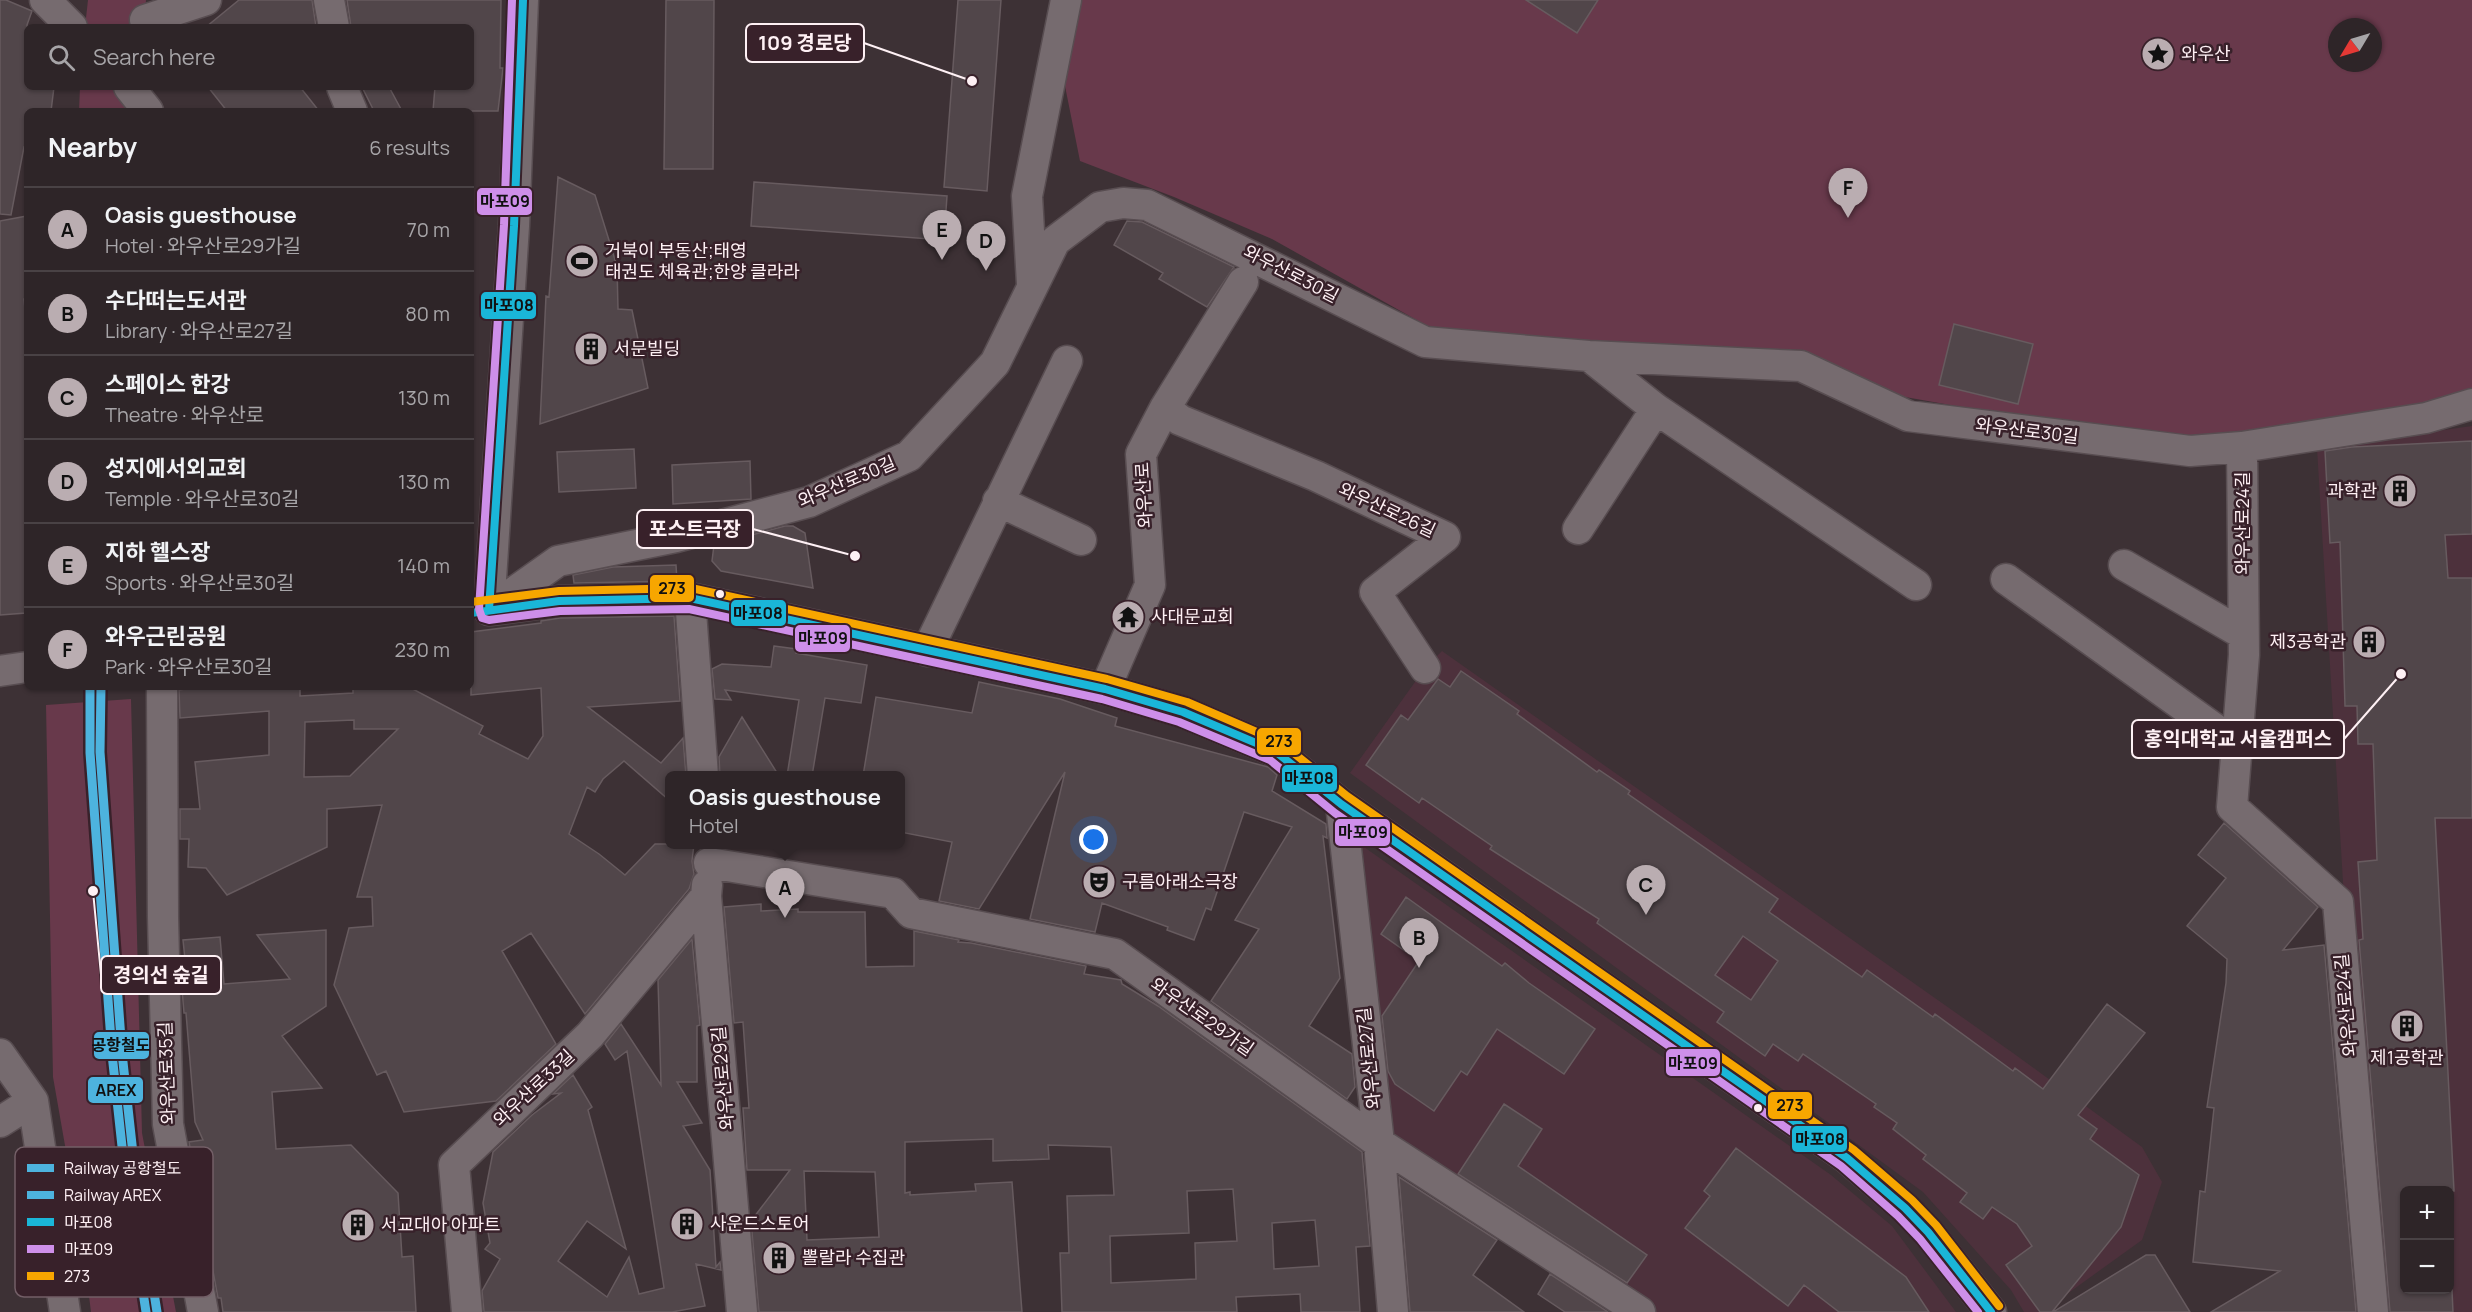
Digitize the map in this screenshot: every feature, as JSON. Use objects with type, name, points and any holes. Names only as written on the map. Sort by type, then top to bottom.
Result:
[{"type":"street","points":[[45,0],[69,24]]},
{"type":"street","points":[[145,20],[206,0]]},
{"type":"street","points":[[329,0],[333,24]]},
{"type":"street","points":[[480,612],[514,226],[523,0]]},
{"type":"street","name":"와우산로30길","points":[[1032,287],[1027,196],[1066,0]]},
{"type":"street","points":[[131,90],[146,108]]},
{"type":"street","points":[[343,90],[351,108]]},
{"type":"street","name":"와우산로30길","points":[[480,612],[558,561],[676,537],[809,502],[909,456],[995,363],[1055,241],[1100,207],[1123,203],[1147,205],[1425,342],[1589,356],[1801,366],[1908,416],[2190,451],[2242,447],[2426,418],[2472,404]]},
{"type":"street","name":"와우산로","points":[[1105,689],[1150,585],[1141,454],[1165,408],[1243,282]]},
{"type":"street","points":[[1589,356],[1656,409],[1916,585]]},
{"type":"street","points":[[927,651],[1067,361]]},
{"type":"street","name":"와우산로26길","points":[[1165,408],[1180,420],[1316,476],[1445,537],[1375,592],[1425,668]]},
{"type":"street","points":[[1578,528],[1656,409]]},
{"type":"street","name":"와우산로24길","points":[[2242,447],[2243,634],[2232,807],[2338,902],[2373,1312]]},
{"type":"street","points":[[998,501],[1080,540]]},
{"type":"street","points":[[2124,565],[2243,634]]},
{"type":"street","points":[[2006,579],[2236,744]]},
{"type":"street","points":[[474,592],[480,612]]},
{"type":"street","points":[[480,612],[559,601],[690,598],[1105,689],[1183,712],[1275,751],[1341,804],[1847,1158],[1905,1208],[1928,1232],[1991,1312]]},
{"type":"street","points":[[690,598],[703,771]]},
{"type":"street","points":[[0,671],[24,667]]},
{"type":"street","name":"와우산로35길","points":[[162,690],[163,917],[168,1124],[172,1147]]},
{"type":"street","name":"와우산로27길","points":[[1341,804],[1379,1143],[1393,1312]]},
{"type":"street","name":"와우산로29가길","points":[[709,854],[893,893],[911,913],[1114,954],[1379,1143],[1640,1312]]},
{"type":"street","name":"와우산로29길","points":[[709,854],[706,896],[742,1312]]},
{"type":"street","name":"와우산로33길","points":[[467,1312],[454,1165],[590,1035],[706,896]]},
{"type":"street","points":[[0,1054],[33,1101],[40,1147]]},
{"type":"street","points":[[0,1122],[33,1101]]},
{"type":"street","points":[[63,1297],[65,1312]]},
{"type":"street","name":"와우산로35길","points":[[200,1297],[203,1312]]},
{"type":"shaded area","points":[[88,0],[146,0],[144,24],[85,24]]},
{"type":"shaded area","points":[[1075,0],[2472,0],[2472,393],[2242,442],[2190,447],[1905,397],[1849,373],[1804,350],[1447,337],[1272,239],[1174,197],[1080,161],[1061,66]]},
{"type":"shaded area","points":[[80,90],[141,90],[139,108],[79,108]]},
{"type":"shaded area","points":[[2472,426],[2472,1312],[2380,1312],[2344,899],[2317,448]]},
{"type":"shaded area","points":[[1442,651],[2013,1053],[2142,1147],[2162,1182],[2142,1240],[2042,1312],[2024,1312],[2011,1290],[1923,1192],[1350,773],[1425,668]]},
{"type":"shaded area","points":[[131,699],[142,1133],[145,1147],[65,1147],[53,1077],[46,705]]},
{"type":"shaded area","points":[[1344,833],[1831,1175],[1892,1226],[1956,1312],[1640,1312],[1379,1143]]},
{"type":"shaded area","points":[[89,1297],[173,1297],[176,1312],[91,1312]]},
{"type":"building","points":[[0,0],[6,0],[32,11],[27,24],[24,24],[24,90],[54,90],[51,108],[24,108],[24,147],[11,215],[0,214]]},
{"type":"building","points":[[239,0],[312,0],[316,24],[210,24]]},
{"type":"building","points":[[347,0],[501,0],[500,68],[503,68],[498,111],[474,111],[474,108],[433,108],[435,90],[474,90],[474,24],[351,24]]},
{"type":"building","points":[[666,0],[714,0],[713,169],[664,169]]},
{"type":"building","points":[[958,0],[1001,0],[987,191],[944,187]]},
{"type":"building","points":[[1526,0],[1598,0],[1577,33]]},
{"type":"building","points":[[210,90],[302,90],[317,108],[225,108]]},
{"type":"building","points":[[364,90],[391,90],[400,108],[372,108]]},
{"type":"building","points":[[558,177],[595,195],[617,266],[618,309],[632,310],[648,388],[540,424],[546,296],[549,297]]},
{"type":"building","points":[[754,182],[947,196],[944,240],[751,226]]},
{"type":"building","points":[[24,217],[24,613],[0,615],[0,221]]},
{"type":"building","points":[[1127,221],[1142,222],[1234,267],[1207,307],[1159,279],[1163,273],[1114,245]]},
{"type":"building","points":[[1954,324],[2033,344],[2018,404],[1939,385]]},
{"type":"building","points":[[2472,441],[2472,534],[2445,535],[2448,578],[2472,578],[2472,818],[2435,818],[2454,1186],[2400,1186],[2400,1294],[2452,1294],[2453,1312],[2390,1312],[2359,940],[2363,939],[2358,862],[2377,860],[2373,744],[2358,744],[2357,706],[2345,706],[2340,542],[2330,543],[2325,451],[2352,447]]},
{"type":"building","points":[[634,449],[636,488],[559,492],[557,452]]},
{"type":"building","points":[[750,461],[751,499],[673,504],[672,465]]},
{"type":"building","points":[[785,526],[793,526],[805,533],[813,588],[721,571],[712,561],[714,545]]},
{"type":"building","points":[[676,565],[677,581],[574,583],[573,575],[613,567]]},
{"type":"building","points":[[674,616],[680,701],[588,707],[661,763],[683,738],[686,771],[665,771],[665,797],[624,761],[603,779],[595,792],[587,787],[569,834],[625,875],[655,844],[665,844],[665,849],[693,849],[694,874],[689,889],[585,1014],[531,933],[502,951],[556,1044],[496,1101],[404,1112],[386,1071],[377,1075],[334,985],[349,928],[373,926],[372,897],[357,897],[382,805],[327,809],[327,847],[227,895],[206,868],[188,867],[189,839],[180,839],[180,809],[200,809],[195,762],[269,755],[269,711],[180,718],[179,690],[300,690],[300,696],[353,693],[353,690],[415,690],[483,726],[479,734],[528,759],[543,736],[541,688],[471,695],[471,690],[474,690],[474,632],[541,623],[541,621],[560,618]],"holes":[[[354,720],[354,729],[398,729],[350,776],[304,777],[305,722]]]},
{"type":"building","points":[[774,646],[796,649],[796,653],[867,665],[861,703],[825,698],[813,771],[788,771],[799,700],[725,690],[731,700],[715,699],[712,669],[722,664],[771,667]]},
{"type":"building","points":[[1461,671],[1519,711],[1517,714],[1597,772],[1599,770],[1630,791],[1628,794],[1778,899],[1769,912],[1862,977],[1867,970],[1933,1017],[1935,1014],[2013,1071],[2015,1068],[2043,1089],[2107,1004],[2145,1033],[2078,1115],[2097,1129],[2090,1139],[2139,1175],[2121,1227],[2052,1312],[2040,1312],[2006,1265],[2032,1246],[2017,1224],[1992,1207],[1983,1219],[1960,1202],[1967,1193],[1923,1159],[1926,1155],[1893,1129],[1897,1123],[1874,1107],[1876,1104],[1803,1054],[1798,1061],[1773,1044],[1765,1056],[1717,1022],[1724,1012],[1597,923],[1599,919],[1490,849],[1492,846],[1422,798],[1419,803],[1366,765],[1401,715],[1408,720],[1438,679],[1450,687]],"holes":[[[1743,936],[1778,961],[1751,1000],[1715,975]]]},
{"type":"building","points":[[979,682],[1060,699],[1117,718],[1115,726],[1268,767],[1277,775],[1272,791],[1326,824],[1327,838],[1323,836],[1340,978],[1309,1026],[1352,1054],[1355,1087],[1347,1099],[1211,1001],[1259,929],[1235,920],[1292,827],[1244,812],[1211,910],[1206,908],[1194,940],[1167,930],[1168,927],[1102,903],[1095,932],[1030,919],[1065,772],[979,909],[939,901],[952,842],[905,833],[905,771],[864,771],[876,697],[972,713]]},
{"type":"building","points":[[742,717],[776,771],[720,771],[719,757]]},
{"type":"building","points":[[2224,823],[2318,907],[2283,950],[2324,945],[2356,1312],[2211,1312],[2280,1271],[2193,1262],[2200,1191],[2205,1192],[2214,1108],[2207,1107],[2226,983],[2227,959],[2187,926],[2226,878],[2198,855]]},
{"type":"building","points":[[1406,897],[1502,966],[1505,963],[1529,983],[1595,1029],[1564,1074],[1497,1029],[1467,1075],[1461,1071],[1434,1111],[1395,1084],[1388,1071],[1382,1016],[1419,961],[1381,934]]},
{"type":"building","points":[[761,904],[761,911],[798,909],[798,912],[865,912],[866,967],[914,966],[914,931],[959,940],[958,942],[1086,966],[1084,974],[1121,980],[1122,984],[1158,1006],[1362,1152],[1370,1246],[1356,1247],[1360,1312],[1301,1312],[1300,1294],[1236,1297],[1237,1312],[1062,1312],[1060,1253],[1069,1253],[1067,1196],[1114,1195],[1111,1147],[1048,1145],[1049,1159],[993,1161],[993,1139],[905,1142],[905,1193],[910,1192],[910,1195],[976,1191],[975,1184],[1012,1182],[1022,1312],[759,1312],[751,1221],[790,1170],[747,1170],[743,1108],[749,1108],[743,1022],[734,1023],[724,907]],"holes":[[[804,1171],[875,1172],[879,1237],[807,1240]],[[1233,1189],[1237,1241],[1195,1243],[1196,1279],[1111,1283],[1110,1236],[1189,1233],[1187,1191]],[[1315,1220],[1319,1266],[1274,1269],[1272,1223]]]},
{"type":"building","points":[[326,930],[326,1006],[282,1036],[322,1088],[272,1092],[276,1149],[351,1145],[398,1193],[402,1257],[413,1256],[416,1312],[223,1312],[213,1271],[213,1147],[190,1147],[189,1142],[203,1140],[195,1122],[186,1013],[184,1013],[182,989],[188,988],[183,940],[220,937],[224,984],[290,979],[257,935]]},
{"type":"building","points":[[692,939],[700,1025],[697,1026],[697,1082],[677,1082],[702,1123],[683,1126],[710,1170],[716,1267],[720,1262],[721,1270],[696,1264],[705,1306],[672,1312],[484,1312],[482,1291],[500,1259],[485,1249],[490,1243],[483,1203],[493,1152],[532,1115],[561,1093],[553,1094],[573,1075],[592,1107],[588,1110],[626,1249],[587,1221],[558,1261],[607,1297],[629,1257],[639,1294],[664,1288],[627,1051],[615,1060],[605,1044],[621,1024],[661,1085],[658,980]]},
{"type":"building","points":[[1504,1104],[1542,1129],[1518,1166],[1647,1255],[1627,1283],[1458,1174]]},
{"type":"building","points":[[1736,1148],[1906,1277],[1929,1312],[1839,1312],[1804,1285],[1788,1306],[1685,1228],[1710,1196],[1704,1191]]},
{"type":"building","points":[[1399,1177],[1497,1240],[1473,1275],[1524,1312],[1410,1312]]},
{"type":"building","points":[[2146,1255],[2155,1255],[2190,1312],[2053,1312]]},
{"type":"building","points":[[1550,1274],[1608,1312],[1565,1312],[1538,1294]]},
{"type":"rail line","name":"AREX","points":[[90,690],[90,753],[112,1054],[122,1147]]},
{"type":"rail line","name":"공항철도","points":[[101,690],[100,752],[122,1053],[132,1147]]},
{"type":"rail line","name":"AREX","points":[[144,1297],[146,1312]]},
{"type":"rail line","name":"공항철도","points":[[155,1297],[157,1312]]},
{"type":"transit line","name":"마포09","points":[[512,0],[504,225],[479,609],[482,618],[489,620],[560,611],[689,609],[1102,699],[1179,722],[1270,760],[1335,813],[1841,1166],[1898,1216],[1920,1239],[1978,1312]]},
{"type":"transit line","name":"마포08","points":[[489,610],[514,226],[523,0]]},
{"type":"transit line","name":"273","points":[[474,602],[559,591],[691,588],[1107,679],[1187,702],[1280,742],[1347,796],[1854,1150],[1912,1200],[1936,1225],[1999,1306]]},
{"type":"transit line","name":"마포08","points":[[474,613],[559,601],[690,598],[1105,689],[1183,712],[1275,751],[1341,804],[1847,1158],[1905,1208],[1928,1232],[1991,1312]]},
{"type":"place","name":"와우산","points":[[2158,54]]},
{"type":"place","name":"109 경로당","points":[[972,81]]},
{"type":"place","name":"와우근린공원","points":[[1848,218]]},
{"type":"place","name":"지하 헬스장","points":[[942,260]]},
{"type":"place","name":"거북이 부동산;태영 태권도 체육관;한양 클라라","points":[[582,261]]},
{"type":"place","name":"성지에서외교회","points":[[986,271]]},
{"type":"place","name":"서문빌딩","points":[[591,349]]},
{"type":"place","name":"과학관","points":[[2400,491]]},
{"type":"place","name":"포스트극장","points":[[855,556]]},
{"type":"place","name":"사대문교회","points":[[1128,617]]},
{"type":"place","name":"제3공학관","points":[[2369,642]]},
{"type":"place","name":"홍익대학교 서울캠퍼스","points":[[2401,674]]},
{"type":"place","name":"구름아래소극장","points":[[1099,882]]},
{"type":"place","name":"경의선 숲길","points":[[93,891]]},
{"type":"place","name":"스페이스 한강","points":[[1646,915]]},
{"type":"place","name":"Oasis guesthouse","points":[[785,918]]},
{"type":"place","name":"수다떠는도서관","points":[[1419,968]]},
{"type":"place","name":"제1공학관","points":[[2407,1026]]},
{"type":"place","name":"사운드스토어","points":[[687,1224]]},
{"type":"place","name":"서교대아 아파트","points":[[358,1225]]},
{"type":"place","name":"뽈랄라 수집관","points":[[779,1258]]}]
